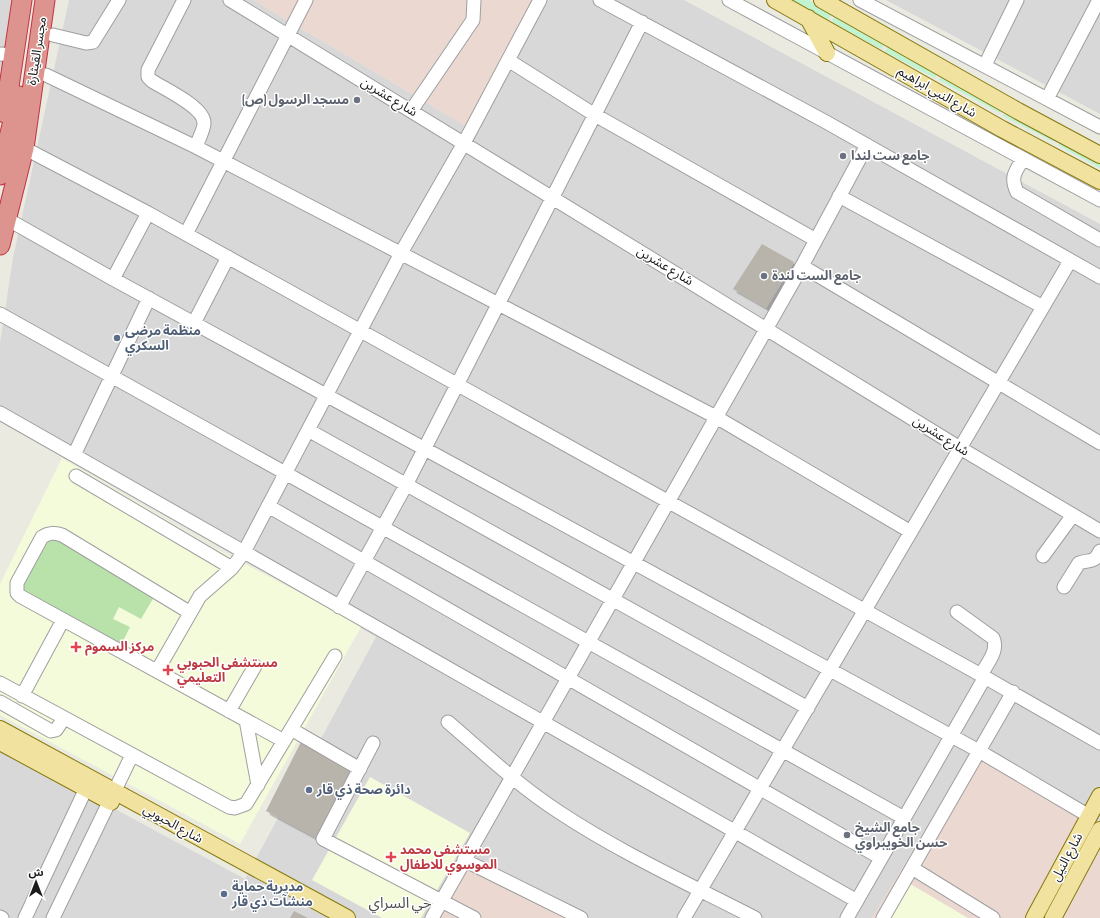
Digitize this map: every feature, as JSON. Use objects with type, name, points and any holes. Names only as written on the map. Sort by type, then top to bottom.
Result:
[{"type":"highway","points":[[0,166],[5,113],[7,54],[22,0]]},
{"type":"highway","name":"مجسر القيثارة","points":[[23,102],[34,0]]},
{"type":"highway","name":"مجسر القيثارة","points":[[23,102],[45,0]]},
{"type":"highway","points":[[0,245],[24,146],[41,101],[58,0]]},
{"type":"highway","points":[[23,102],[24,146]]},
{"type":"highway","points":[[0,175],[23,102]]},
{"type":"main road","name":"شارع النبي ابراهيم","points":[[775,0],[1002,129],[1100,181]]},
{"type":"main road","name":"شارع النبي ابراهيم","points":[[822,0],[1018,111],[1100,155]]},
{"type":"main road","points":[[808,18],[827,53]]},
{"type":"main road","points":[[1018,111],[1100,146]]},
{"type":"main road","points":[[1002,129],[1100,188]]},
{"type":"main road","name":"شارع الحبوبي","points":[[0,729],[88,783],[325,918]]},
{"type":"main road","name":"شارع الحبوبي","points":[[0,742],[88,783]]},
{"type":"main road","name":"شارع الحبوبي","points":[[111,796],[347,918]]},
{"type":"main road","name":"شارع النيل","points":[[1034,918],[1100,796]]},
{"type":"main road","name":"شارع النيل","points":[[1053,918],[1100,830]]},
{"type":"street","points":[[53,35],[86,43],[93,42],[119,0]]},
{"type":"street","points":[[184,0],[148,70],[148,77],[195,108],[203,115],[204,124],[196,147]]},
{"type":"street","name":"شارع عشرين","points":[[230,0],[767,328],[960,448],[1100,531]]},
{"type":"street","points":[[186,234],[289,36],[306,0]]},
{"type":"street","points":[[411,110],[473,20],[474,0]]},
{"type":"street","points":[[157,671],[189,612],[200,596],[232,568],[244,552],[401,253],[464,143],[540,0]]},
{"type":"street","points":[[600,0],[867,144],[1100,277]]},
{"type":"street","points":[[729,0],[1100,200]]},
{"type":"street","points":[[860,0],[1100,127]]},
{"type":"street","points":[[985,66],[1017,0]]},
{"type":"street","points":[[1047,99],[1099,0]]},
{"type":"street","points":[[339,606],[406,485],[456,384],[499,304],[642,22]]},
{"type":"street","points":[[508,60],[595,115],[816,240]]},
{"type":"street","points":[[46,75],[224,161],[716,417],[911,532]]},
{"type":"street","points":[[432,918],[802,266],[867,144]]},
{"type":"street","points":[[24,146],[228,257],[865,610],[1100,743]]},
{"type":"street","points":[[1023,159],[1015,171],[1013,183],[1017,192],[1100,240]]},
{"type":"street","points":[[839,196],[1043,306]]},
{"type":"street","points":[[113,279],[148,213]]},
{"type":"street","points":[[7,219],[113,279],[952,736],[1089,816]]},
{"type":"street","points":[[194,323],[228,257]]},
{"type":"street","points":[[684,918],[1070,261]]},
{"type":"street","points":[[802,266],[1100,443]]},
{"type":"street","points":[[74,455],[149,298]]},
{"type":"street","points":[[0,314],[112,378],[904,818]]},
{"type":"street","points":[[0,413],[857,901]]},
{"type":"street","points":[[308,430],[808,708]]},
{"type":"street","points":[[76,476],[232,568]]},
{"type":"street","points":[[268,506],[881,858]]},
{"type":"street","points":[[1043,556],[1073,515]]},
{"type":"street","points":[[189,612],[62,535],[48,534],[42,537],[17,583],[20,596],[284,741]]},
{"type":"street","points":[[1064,587],[1079,563],[1090,562],[1100,551]]},
{"type":"street","points":[[847,918],[952,736],[983,676],[995,649],[996,644],[993,638],[957,612]]},
{"type":"street","points":[[22,696],[63,620]]},
{"type":"street","points":[[0,683],[228,807],[235,808],[246,804],[335,656]]},
{"type":"street","points":[[229,711],[255,666]]},
{"type":"street","points":[[883,918],[1012,692]]},
{"type":"street","points":[[0,702],[51,731],[56,730],[64,718]]},
{"type":"street","points":[[246,720],[258,785]]},
{"type":"street","points":[[448,722],[512,777],[558,812],[610,844],[755,918]]},
{"type":"street","points":[[291,729],[360,769]]},
{"type":"street","points":[[373,743],[323,839],[474,918]]},
{"type":"street","points":[[53,918],[132,755]]},
{"type":"street","points":[[25,918],[88,783]]},
{"type":"street","points":[[464,860],[581,918]]},
{"type":"street","points":[[912,868],[993,918]]},
{"type":"shaded area","points":[[0,0],[20,0],[0,71]]},
{"type":"shaded area","points":[[69,0],[253,0],[471,129],[549,0],[684,0],[1100,224],[1100,828],[973,751],[872,918],[589,918],[470,862],[437,918],[0,918],[0,747],[245,879],[376,637],[0,414],[0,343],[13,258]]},
{"type":"shaded area","points":[[253,0],[549,0],[471,129]]},
{"type":"shaded area","points":[[789,0],[808,0],[832,13],[828,20]]},
{"type":"shaded area","points":[[886,0],[1100,0],[1100,114]]},
{"type":"shaded area","points":[[835,15],[885,43],[881,49],[832,22]]},
{"type":"shaded area","points":[[889,45],[938,72],[935,78],[885,52]]},
{"type":"shaded area","points":[[942,73],[1004,107],[1000,113],[939,80]]},
{"type":"shaded area","points":[[1007,109],[1057,137],[1054,142],[1003,116]]},
{"type":"shaded area","points":[[1062,139],[1100,161],[1100,168],[1058,145]]},
{"type":"shaded area","name":"مستشفى الحبوبي التعليمي","points":[[62,458],[214,548],[362,625],[240,844],[0,715],[0,584]]},
{"type":"shaded area","points":[[973,751],[1100,828],[1100,918],[872,918]]},
{"type":"shaded area","name":"مستشفى محمد الموسوي للاطفال","points":[[370,777],[470,833],[421,918],[382,918],[312,880]]},
{"type":"shaded area","points":[[470,862],[589,918],[437,918]]},
{"type":"shaded area","points":[[907,882],[968,918],[887,918]]},
{"type":"green space","points":[[51,536],[154,597],[141,619],[119,607],[113,619],[130,627],[121,645],[21,588]]},
{"type":"building","name":"جامع الست لندة","points":[[762,244],[794,262],[766,308],[733,289]]},
{"type":"building","name":"دائرة صحة ذي قار","points":[[301,742],[352,769],[318,839],[266,811]]},
{"type":"building","points":[[294,911],[308,918],[290,918]]},
{"type":"place","name":"مسجد الرسول (ص)","points":[[357,100]]},
{"type":"place","name":"جامع ست لندا","points":[[843,156]]},
{"type":"place","name":"جامع الست لندة","points":[[764,276]]},
{"type":"place","name":"منظمة مرضى السكري","points":[[117,338]]},
{"type":"place","name":"مركز السموم","points":[[76,647]]},
{"type":"place","name":"مستشفى الحبوبي التعليمي","points":[[168,670]]},
{"type":"place","name":"دائرة صحة ذي قار","points":[[309,790]]},
{"type":"place","name":"جامع الشيخ حسن الخويبراوي","points":[[847,835]]},
{"type":"place","name":"مستشفى محمد الموسوي للاطفال","points":[[391,857]]},
{"type":"place","name":"مديرية حماية منشآت ذي قار","points":[[224,894]]},
{"type":"district","name":"حي السراي","points":[[400,903]]}]
